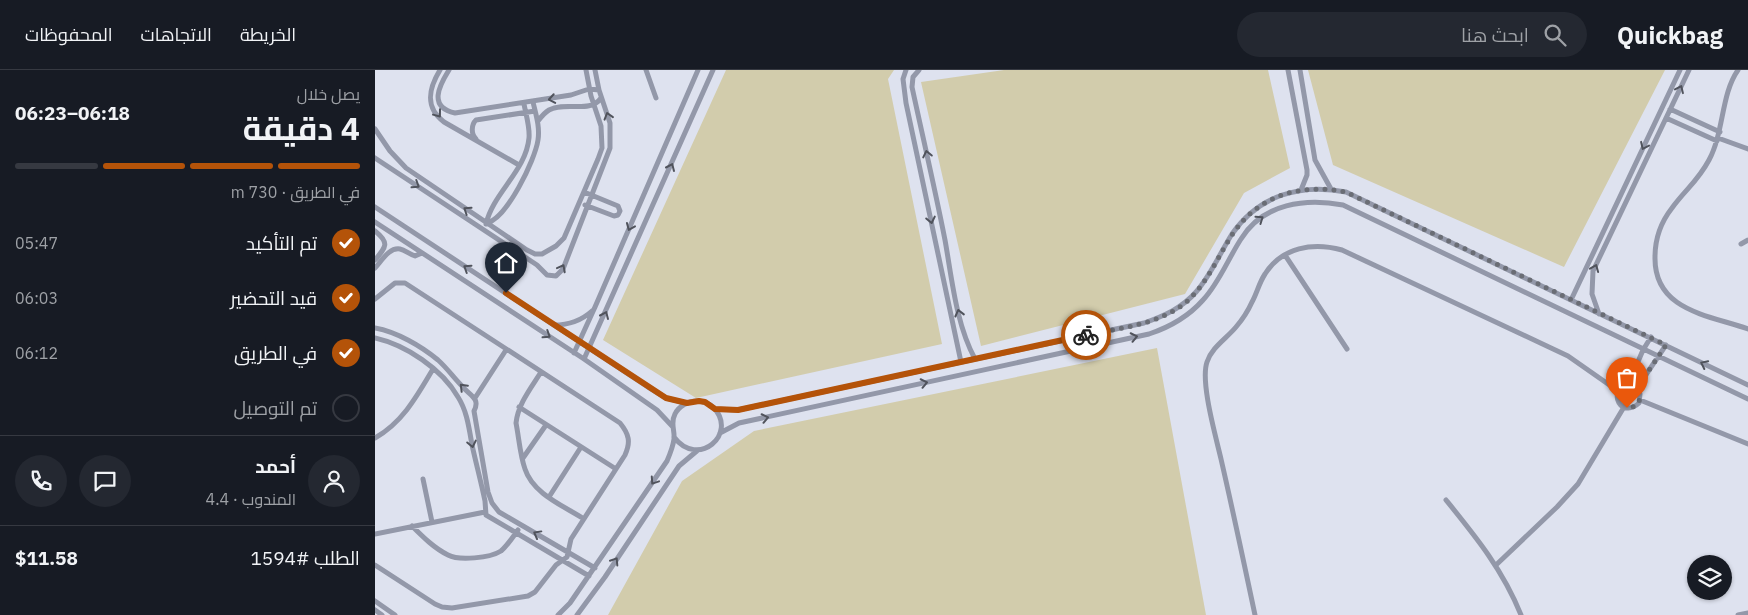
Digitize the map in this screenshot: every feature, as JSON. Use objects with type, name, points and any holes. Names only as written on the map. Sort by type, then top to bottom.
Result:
[{"type":"street","points":[[440,70],[431,89],[430,96],[434,111],[444,122],[519,165]]},
{"type":"street","points":[[449,70],[438,91],[438,97],[443,108],[455,113],[571,96],[589,89],[599,90]]},
{"type":"street","points":[[375,129],[401,164],[527,250],[535,254],[542,254],[556,246],[564,238],[602,148],[601,126],[589,89],[586,70]]},
{"type":"street","points":[[375,158],[537,265],[550,276],[556,276],[562,272],[588,206],[606,160],[611,136],[610,124],[601,98],[595,70]]},
{"type":"street","points":[[646,70],[656,98]]},
{"type":"street","points":[[574,352],[698,70]]},
{"type":"street","points":[[584,360],[713,70]]},
{"type":"street","points":[[906,70],[903,79],[906,103],[961,362]]},
{"type":"street","points":[[919,70],[913,77],[912,87],[957,302],[966,339],[975,359]]},
{"type":"street","points":[[1288,70],[1307,170],[1307,176],[1301,190]]},
{"type":"street","points":[[1300,70],[1315,160],[1331,189]]},
{"type":"street","points":[[1571,300],[1680,70]]},
{"type":"street","points":[[1599,314],[1592,294],[1593,271],[1689,70]]},
{"type":"street","points":[[1738,70],[1728,90],[1718,140],[1705,168],[1665,218],[1657,240],[1655,265],[1656,277],[1661,286],[1675,301],[1693,312],[1748,329]]},
{"type":"street","points":[[538,121],[545,113],[553,109],[595,105],[601,98]]},
{"type":"street","points":[[487,223],[494,220],[502,212],[525,174],[535,150],[538,121],[533,102]]},
{"type":"street","points":[[483,229],[491,209],[527,149],[529,129],[524,104]]},
{"type":"street","points":[[1670,109],[1720,132]]},
{"type":"street","points":[[481,110],[483,118]]},
{"type":"street","points":[[478,142],[473,134],[473,125],[476,120],[535,110]]},
{"type":"street","points":[[1666,118],[1718,140],[1748,149]]},
{"type":"street","points":[[715,409],[738,410],[1144,323],[1172,312],[1184,303],[1205,281],[1233,234],[1247,216],[1269,200],[1301,190],[1331,189],[1346,192],[1748,385]]},
{"type":"street","points":[[580,202],[614,216],[618,215],[620,211],[619,206],[584,192]]},
{"type":"street","points":[[443,203],[447,196]]},
{"type":"street","points":[[577,615],[679,466],[698,450],[711,445],[720,433],[739,423],[1165,329],[1186,316],[1205,299],[1242,236],[1253,224],[1269,213],[1286,205],[1305,201],[1324,201],[1343,205],[1748,399]]},
{"type":"street","points":[[375,207],[666,398],[687,403]]},
{"type":"street","points":[[375,222],[574,352],[657,410],[672,426]]},
{"type":"street","points":[[375,232],[382,237],[385,244],[384,250],[375,260]]},
{"type":"street","points":[[1741,244],[1748,240]]},
{"type":"street","points":[[1255,615],[1208,396],[1205,374],[1207,361],[1214,349],[1245,316],[1266,273],[1285,254],[1311,246],[1330,246],[1342,250],[1568,356],[1618,391]]},
{"type":"street","points":[[375,268],[395,249],[401,249],[415,256],[421,253]]},
{"type":"street","points":[[537,265],[542,254]]},
{"type":"street","points":[[1285,254],[1347,349]]},
{"type":"street","points":[[375,299],[395,283],[405,283],[620,423],[626,430],[629,438],[629,447],[571,539],[567,558],[555,565],[535,592],[528,596],[453,608],[442,607],[375,565]]},
{"type":"street","points":[[555,325],[573,323],[595,307]]},
{"type":"street","points":[[1740,326],[1748,324]]},
{"type":"street","points":[[375,328],[393,334],[422,348],[439,361],[464,389],[475,398],[477,405],[474,411],[488,492],[499,512],[569,552],[603,579]]},
{"type":"street","points":[[1628,385],[1643,350],[1651,337]]},
{"type":"street","points":[[375,338],[411,351],[442,377],[458,396],[465,413],[487,515],[563,561],[592,572]]},
{"type":"street","points":[[1637,388],[1666,345]]},
{"type":"street","points":[[475,398],[506,350]]},
{"type":"street","points":[[375,438],[385,432],[409,408],[433,369]]},
{"type":"street","points":[[541,372],[519,407],[517,423],[525,470],[539,490],[584,519]]},
{"type":"street","points":[[1628,385],[1637,388],[1640,394],[1640,400],[1634,407],[1624,407],[1617,399],[1618,391],[1628,385]]},
{"type":"street","points":[[1640,400],[1748,444]]},
{"type":"street","points":[[558,615],[570,603],[592,572],[667,461],[674,437],[672,426],[674,414],[687,403],[705,402],[715,409],[721,421],[720,433]]},
{"type":"street","points":[[519,407],[616,469]]},
{"type":"street","points":[[1497,565],[1578,484],[1624,407]]},
{"type":"street","points":[[465,413],[474,411]]},
{"type":"street","points":[[523,458],[547,425]]},
{"type":"street","points":[[674,437],[684,447],[698,450]]},
{"type":"street","points":[[549,497],[581,447]]},
{"type":"street","points":[[423,479],[432,522]]},
{"type":"street","points":[[1446,500],[1497,565],[1521,615]]},
{"type":"street","points":[[375,534],[485,512]]},
{"type":"street","points":[[495,520],[499,512]]},
{"type":"street","points":[[412,526],[425,540],[449,556],[470,558],[494,554],[502,550],[521,525]]},
{"type":"street","points":[[375,602],[395,615]]},
{"type":"street","points":[[375,610],[382,615]]},
{"type":"street","points":[[1738,615],[1748,613]]},
{"type":"shaded area","points":[[726,70],[894,70],[888,79],[942,344],[696,398],[603,340]]},
{"type":"shaded area","points":[[1004,70],[1268,70],[1290,168],[1244,193],[1185,294],[981,346],[921,82]]},
{"type":"shaded area","points":[[1308,70],[1665,70],[1564,267],[1333,165]]},
{"type":"shaded area","points":[[1157,348],[1206,615],[608,615],[682,481],[754,431]]},
{"type":"way so far","points":[[1086,335],[1144,323],[1172,312],[1195,293],[1205,281],[1233,234],[1247,216],[1263,204],[1281,195],[1316,188],[1331,189],[1346,192],[1666,345],[1637,388],[1641,397],[1639,403],[1634,407],[1627,408]]},
{"type":"route","points":[[506,293],[648,388],[666,398],[687,403],[693,401],[705,402],[715,409],[731,411],[1086,335]]}]
